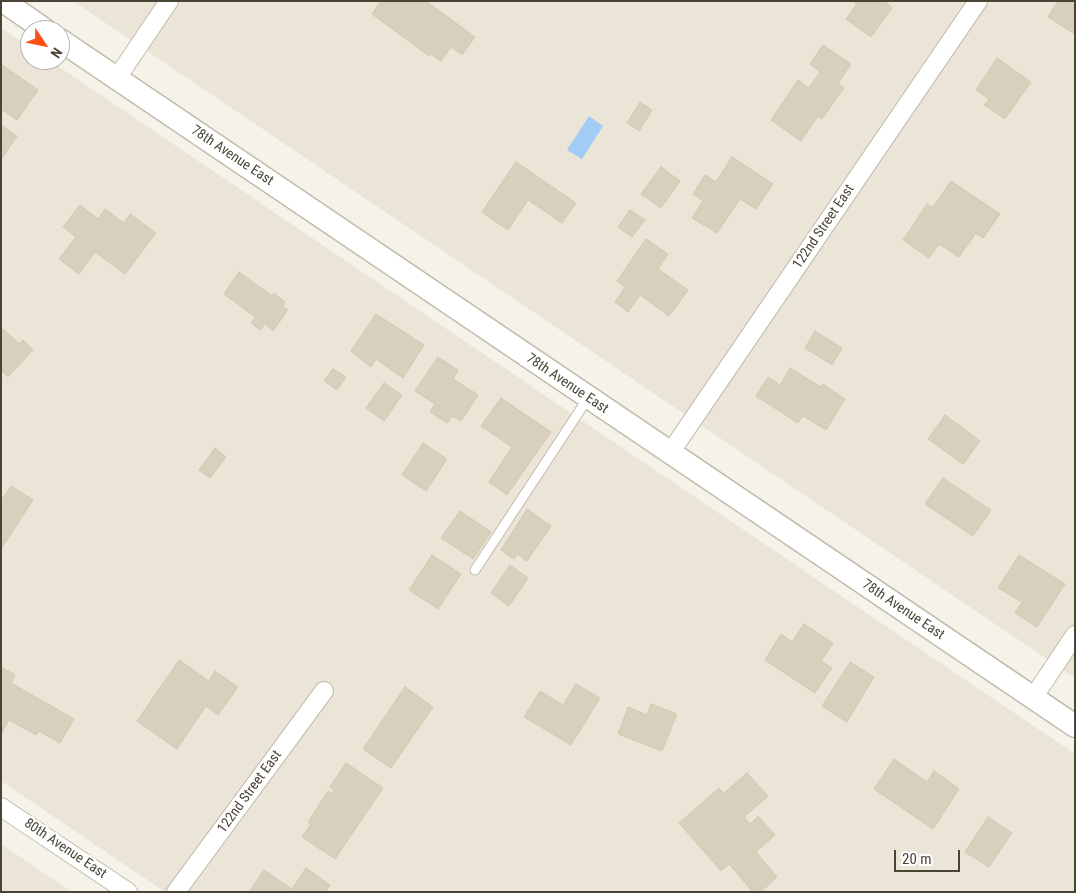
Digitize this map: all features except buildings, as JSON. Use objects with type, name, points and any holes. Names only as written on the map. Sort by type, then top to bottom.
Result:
[{"type":"street","points":[[3,1],[31,20]]},
{"type":"street","points":[[117,78],[169,1]]},
{"type":"street","name":"122nd Street East","points":[[670,453],[978,1]]},
{"type":"street","name":"78th Avenue East","points":[[70,47],[1075,726]]},
{"type":"street","points":[[1033,698],[1075,635]]},
{"type":"street","name":"122nd Street East","points":[[176,892],[324,691]]},
{"type":"street","name":"80th Avenue East","points":[[1,807],[128,892]]},
{"type":"lane","points":[[474,570],[588,398]]},
{"type":"shaded area","points":[[73,1],[1075,1],[1075,678]]},
{"type":"shaded area","points":[[1,28],[20,40],[20,70],[64,70],[1075,754],[1075,892],[165,892],[1,781]]},
{"type":"shaded area","points":[[1,844],[72,892],[1,892]]},
{"type":"water","points":[[589,116],[603,126],[582,159],[567,150]]}]
